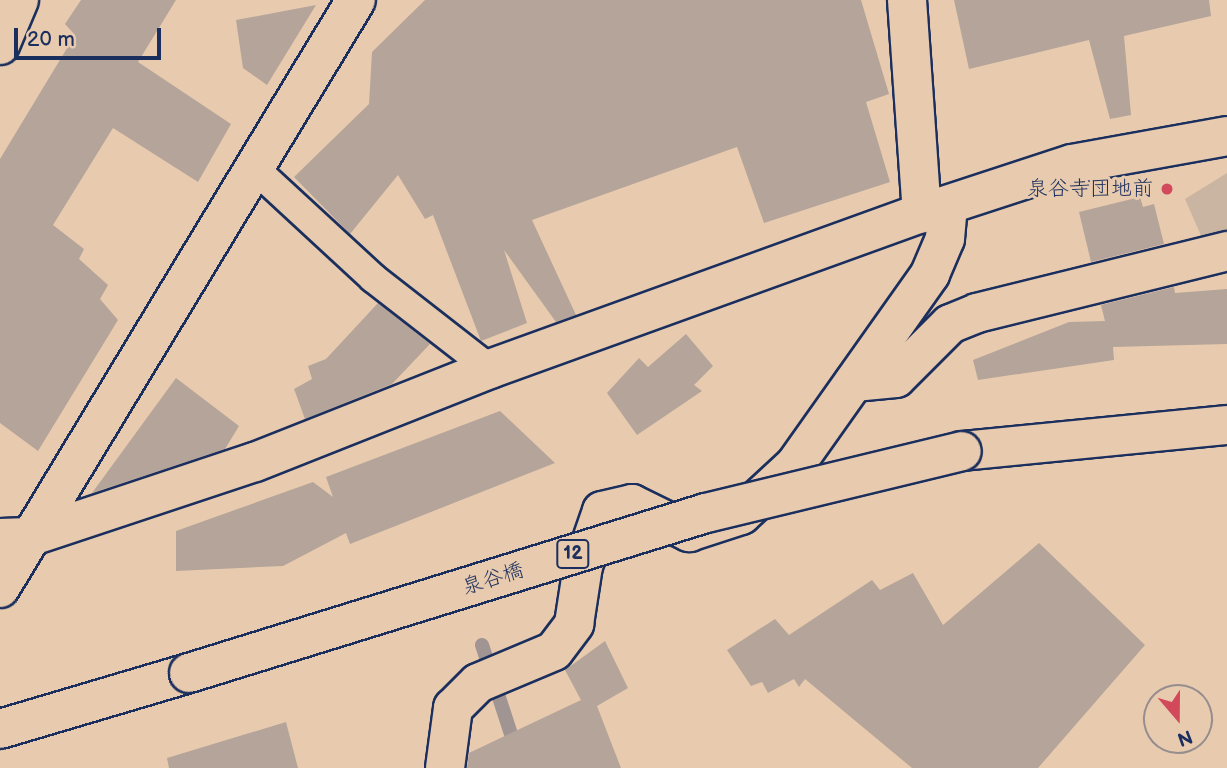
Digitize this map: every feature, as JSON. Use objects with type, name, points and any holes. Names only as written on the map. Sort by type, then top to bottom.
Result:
[{"type":"street","points":[[0,46],[19,0]]},
{"type":"street","points":[[0,588],[15,537],[254,168],[356,0]]},
{"type":"street","points":[[445,768],[453,708],[478,683],[554,651],[574,624],[583,566],[602,511],[632,504],[690,532],[741,515],[795,465],[930,274],[945,239],[935,209],[907,0]]},
{"type":"street","points":[[15,537],[255,462],[490,369],[935,209],[1072,164],[1227,136]]},
{"type":"street","points":[[854,382],[895,378],[950,324],[977,313],[1227,251]]},
{"type":"street","name":"泉谷橋","points":[[0,729],[706,513],[962,451],[1227,425]]},
{"type":"lane","points":[[254,168],[373,278],[490,369]]},
{"type":"shaded area","points":[[1227,173],[1227,255],[1206,247],[1185,199]]},
{"type":"building","points":[[81,0],[176,0],[138,62],[231,124],[198,182],[113,128],[53,225],[84,249],[79,259],[108,285],[100,299],[118,320],[38,451],[0,423],[0,159],[75,35],[65,24]]},
{"type":"building","points":[[425,0],[861,0],[889,94],[866,102],[890,182],[764,223],[737,147],[532,220],[576,315],[556,322],[504,250],[527,323],[481,341],[433,215],[425,219],[398,175],[350,234],[294,177],[369,104],[372,52]]},
{"type":"building","points":[[954,0],[1209,0],[1211,16],[1124,36],[1131,115],[1110,119],[1089,40],[969,69]]},
{"type":"building","points":[[316,5],[267,85],[243,68],[236,20]]},
{"type":"building","points":[[1140,197],[1143,207],[1154,204],[1164,244],[1091,262],[1079,212]]},
{"type":"building","points":[[1174,287],[1175,293],[1227,289],[1227,344],[1113,347],[1114,360],[978,380],[973,360],[1069,322],[1105,321],[1101,305]]},
{"type":"building","points":[[378,303],[430,344],[392,384],[305,419],[294,389],[312,379],[308,366],[326,359]]},
{"type":"building","points":[[686,334],[713,366],[694,385],[702,391],[637,435],[607,393],[639,358],[648,367]]},
{"type":"building","points":[[176,378],[239,426],[225,449],[92,493]]},
{"type":"building","points":[[500,411],[555,463],[350,544],[346,533],[283,566],[176,571],[176,531],[313,482],[333,497],[326,477]]},
{"type":"building","points":[[1039,543],[1145,645],[1038,768],[912,768],[805,679],[799,687],[794,679],[768,693],[762,682],[751,686],[727,650],[775,619],[789,635],[872,580],[880,590],[913,573],[943,625]]},
{"type":"building","points":[[605,641],[628,688],[597,706],[621,768],[467,768],[469,753],[581,700],[565,670]]},
{"type":"building","points":[[286,722],[298,768],[169,768],[167,758]]},
{"type":"waterway","points":[[482,645],[522,768]]},
{"type":"place","name":"泉谷寺団地前","points":[[1167,189]]}]
